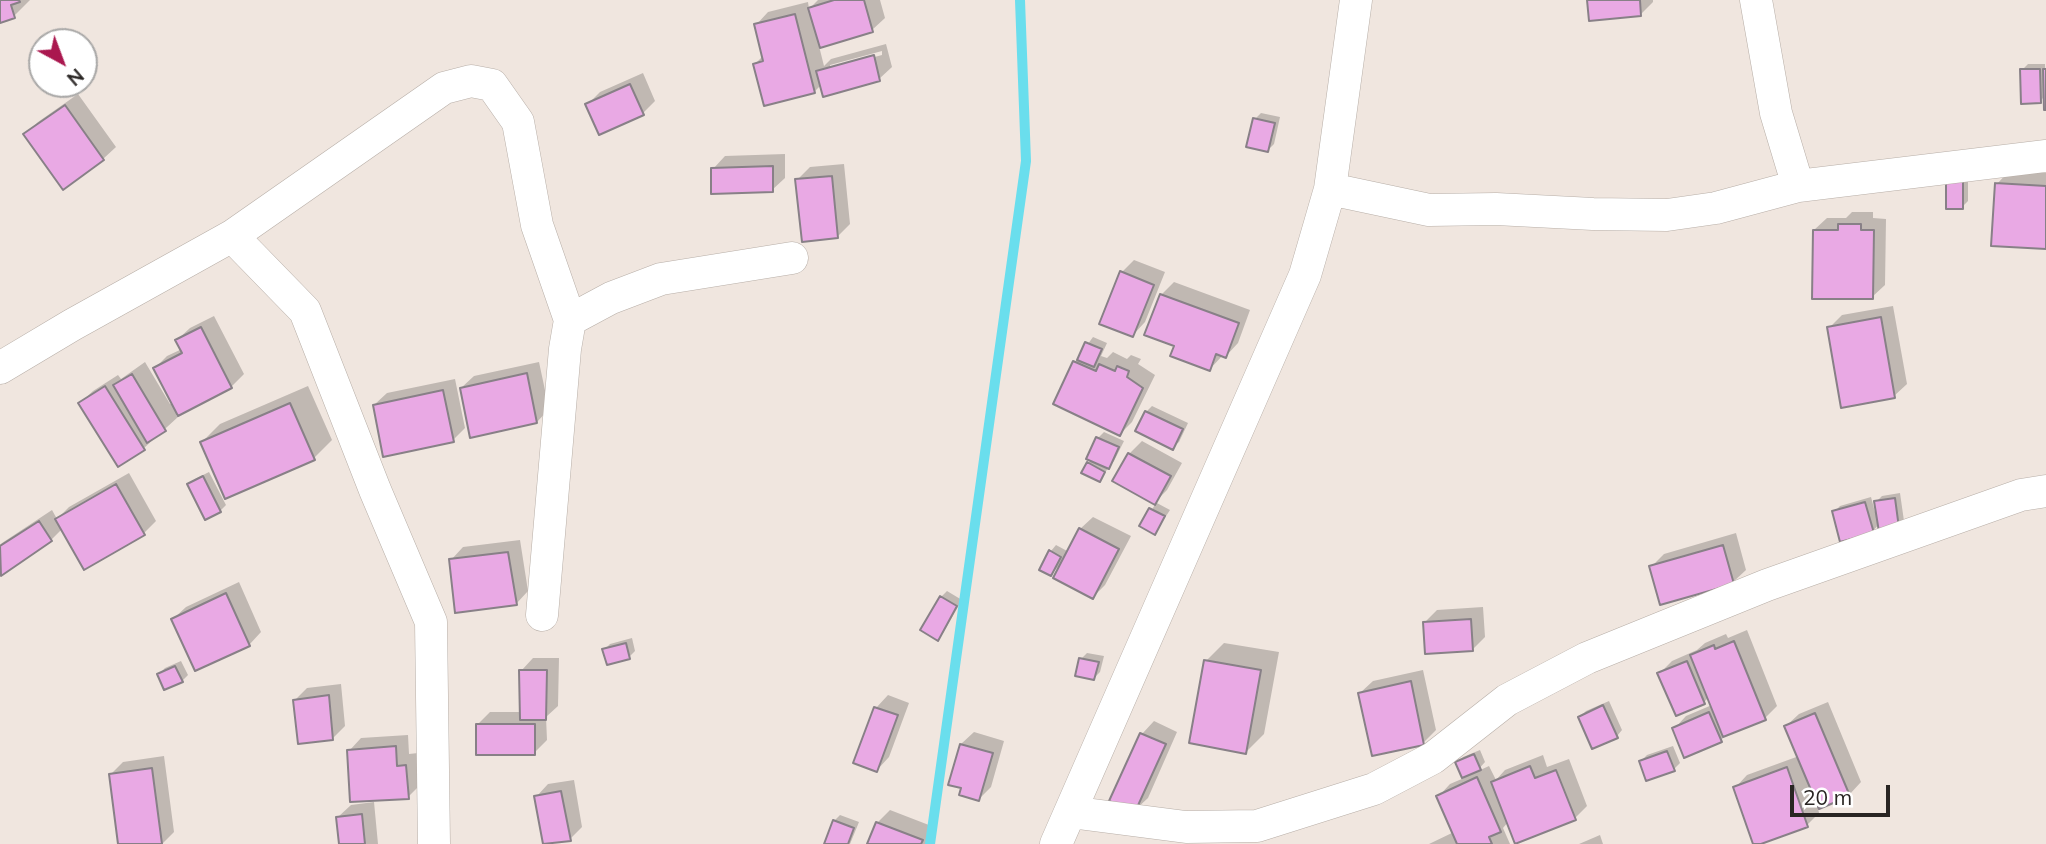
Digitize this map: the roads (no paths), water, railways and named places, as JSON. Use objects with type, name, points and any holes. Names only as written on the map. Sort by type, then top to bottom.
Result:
[{"type":"street","points":[[1056,844],[1305,275],[1330,189],[1356,0]]},
{"type":"street","points":[[1756,0],[1776,113],[1798,186]]},
{"type":"street","points":[[0,368],[232,236],[444,88],[471,81],[492,85],[518,122],[537,225],[570,320],[565,349],[542,615]]},
{"type":"street","points":[[1330,189],[1429,210],[1496,209],[1667,215],[1716,208],[1798,186],[2046,156]]},
{"type":"street","points":[[232,236],[305,311],[375,490],[431,622],[434,844]]},
{"type":"street","points":[[570,320],[611,298],[661,279],[792,258]]},
{"type":"street","points":[[1070,812],[1186,827],[1257,826],[1374,789],[1433,758],[1507,700],[1587,658],[1767,585],[2021,495],[2046,491]]},
{"type":"waterway","points":[[930,844],[1026,161],[1020,0]]}]
